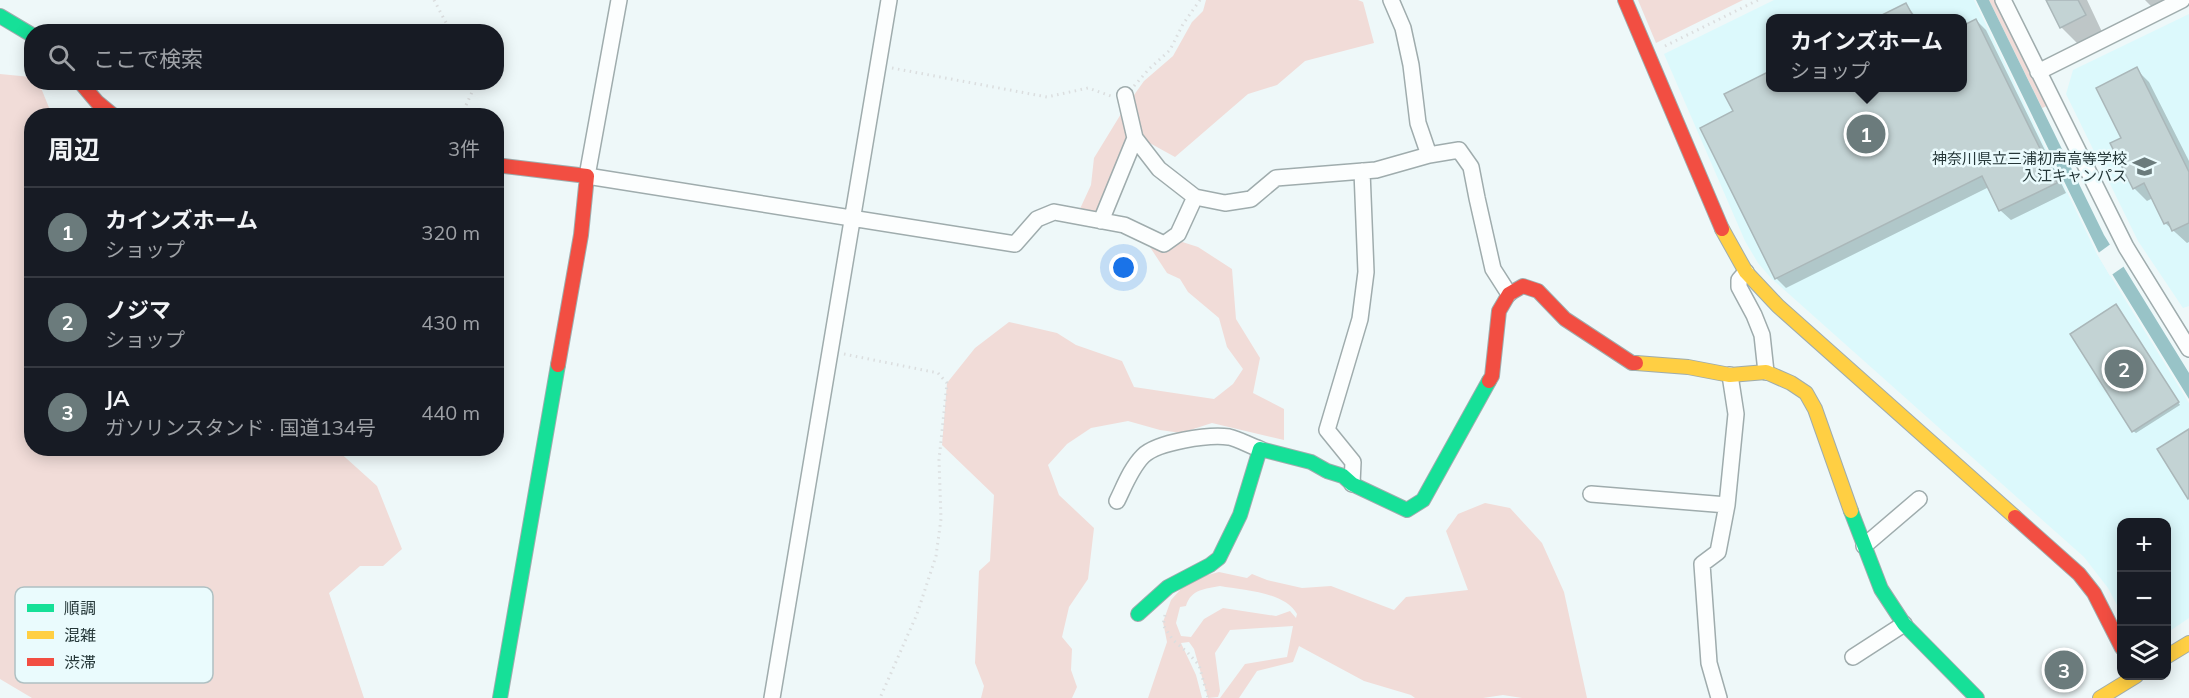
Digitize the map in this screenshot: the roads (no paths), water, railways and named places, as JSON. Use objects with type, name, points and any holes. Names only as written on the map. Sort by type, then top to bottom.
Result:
[{"type":"main road","points":[[1625,0],[1722,231],[1746,272],[1778,306],[2079,573],[2094,593],[2117,640]]},
{"type":"main road","points":[[0,16],[24,30]]},
{"type":"main road","points":[[87,90],[104,108]]},
{"type":"main road","points":[[500,698],[581,235],[587,176],[504,166]]},
{"type":"main road","points":[[1138,614],[1168,587],[1219,558],[1240,515],[1260,449],[1311,462],[1407,510],[1423,500],[1492,376],[1499,311],[1509,294],[1523,286],[1538,291],[1565,319],[1632,363],[1688,367],[1730,375],[1766,372],[1791,383],[1806,393],[1815,409],[1881,589],[1904,624],[1977,698]]},
{"type":"main road","points":[[2171,654],[2189,643]]},
{"type":"main road","points":[[2100,698],[2129,680]]},
{"type":"street","points":[[619,0],[587,176],[1015,244],[1037,219],[1054,212],[1124,225],[1164,244],[1178,234],[1195,197]]},
{"type":"street","points":[[772,698],[889,0]]},
{"type":"street","points":[[1391,0],[1403,28],[1411,65],[1418,123],[1429,155]]},
{"type":"street","points":[[2003,0],[2126,247],[2189,349]]},
{"type":"street","points":[[2038,72],[2182,0]]},
{"type":"street","points":[[1125,95],[1135,138],[1159,169],[1195,197],[1225,203],[1251,199],[1276,178],[1376,170],[1429,155],[1459,150],[1472,167],[1494,269],[1509,294]]},
{"type":"street","points":[[1101,221],[1135,138]]},
{"type":"street","points":[[1352,484],[1353,462],[1327,430],[1360,319],[1366,272],[1362,171]]},
{"type":"street","points":[[1746,272],[1739,280],[1739,287],[1762,335],[1766,372]]},
{"type":"street","points":[[1719,698],[1709,663],[1702,564],[1718,552],[1726,505],[1736,414],[1730,375]]},
{"type":"street","points":[[1117,501],[1143,455],[1161,447],[1193,438],[1230,437],[1260,449]]},
{"type":"street","points":[[1591,494],[1726,505]]},
{"type":"street","points":[[1864,546],[1920,499]]},
{"type":"street","points":[[1853,657],[1904,624]]},
{"type":"place","name":"カインズホーム","points":[[1866,134]]},
{"type":"place","name":"神奈川県立三浦初声高等学校 入江キャンパス","points":[[2145,167]]},
{"type":"place","name":"ノジマ","points":[[2124,369]]},
{"type":"place","name":"JA","points":[[2064,670]]}]
